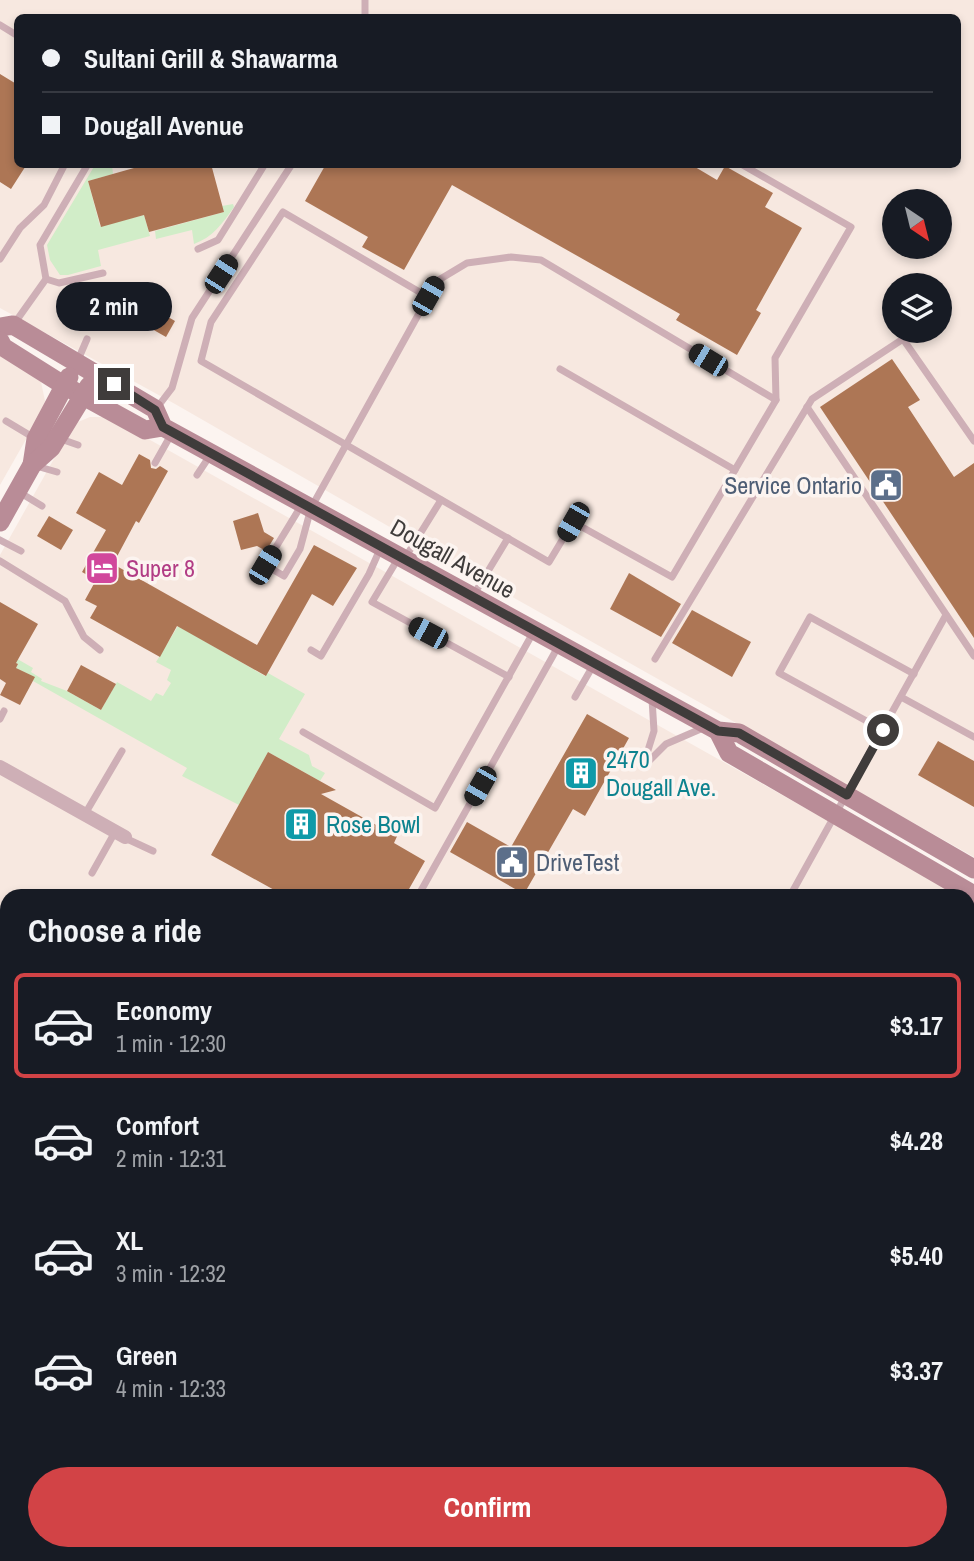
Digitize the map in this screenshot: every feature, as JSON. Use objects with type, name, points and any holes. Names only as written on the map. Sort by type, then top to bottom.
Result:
[{"type":"street","name":"Dougall Avenue","points":[[7,326],[96,374],[211,454],[713,729],[739,733],[974,869]]},
{"type":"street","name":"Dougall Avenue","points":[[0,341],[3,347],[65,386],[145,430],[164,423]]},
{"type":"street","points":[[32,465],[36,439],[77,363]]},
{"type":"street","points":[[0,522],[32,465],[51,448],[96,374]]},
{"type":"street","name":"Dougall Avenue","points":[[713,729],[729,753],[963,889]]},
{"type":"street","points":[[1,769],[120,834]]},
{"type":"lane","points":[[0,259],[20,228],[44,205],[63,168]]},
{"type":"lane","points":[[7,326],[46,279],[40,245],[86,168]]},
{"type":"lane","points":[[198,248],[218,240],[263,168]]},
{"type":"lane","points":[[155,463],[192,318],[289,168]]},
{"type":"lane","points":[[428,296],[283,212],[211,322],[201,361],[550,562],[573,522],[672,577],[776,400],[775,358],[851,227],[748,168]]},
{"type":"lane","points":[[307,506],[300,548],[284,576],[265,565],[346,445],[437,281],[467,263],[511,257],[541,260],[776,400]]},
{"type":"lane","points":[[46,279],[59,283],[103,274]]},
{"type":"lane","points":[[77,363],[87,338]]},
{"type":"lane","points":[[655,659],[812,399],[902,339],[974,441]]},
{"type":"lane","points":[[560,369],[735,470]]},
{"type":"lane","points":[[807,407],[974,656]]},
{"type":"lane","points":[[6,421],[36,439]]},
{"type":"lane","points":[[57,437],[78,445]]},
{"type":"lane","points":[[197,475],[211,454]]},
{"type":"lane","points":[[32,465],[57,472]]},
{"type":"lane","points":[[17,491],[42,506]]},
{"type":"lane","points":[[441,500],[372,602],[509,677]]},
{"type":"lane","points":[[473,597],[508,538]]},
{"type":"lane","points":[[0,540],[21,551]]},
{"type":"lane","points":[[311,650],[321,656],[369,574],[381,547]]},
{"type":"lane","points":[[0,561],[65,601],[84,637],[100,650]]},
{"type":"lane","points":[[794,889],[946,615]]},
{"type":"lane","points":[[883,730],[779,673],[810,617],[914,674]]},
{"type":"lane","points":[[303,732],[435,808],[534,631]]},
{"type":"lane","points":[[422,889],[560,644]]},
{"type":"lane","points":[[575,697],[595,664]]},
{"type":"lane","points":[[652,695],[654,731],[643,766],[666,744],[713,729]]},
{"type":"lane","points":[[901,697],[974,737]]},
{"type":"lane","points":[[85,815],[122,751]]},
{"type":"lane","points":[[92,873],[120,834],[153,851]]},
{"type":"shaded area","points":[[0,0],[974,0],[974,857],[175,404],[0,308]]},
{"type":"shaded area","points":[[0,354],[41,382],[45,401],[41,413],[0,485]]},
{"type":"shaded area","points":[[90,417],[107,417],[120,423],[950,889],[0,889],[0,555],[69,432],[78,422]]},
{"type":"green space","points":[[93,168],[112,168],[113,174],[88,181],[100,226],[144,215],[150,236],[98,250],[101,266],[68,275],[60,275],[50,260],[47,245]]},
{"type":"green space","points":[[233,204],[234,207],[221,224],[201,241],[194,244],[192,230],[156,239],[155,231],[224,212],[222,206]]},
{"type":"green space","points":[[178,626],[265,676],[268,673],[305,694],[279,739],[309,755],[312,766],[325,773],[320,781],[268,752],[239,805],[182,776],[187,768],[33,681],[34,677],[16,668],[18,664],[0,655],[0,649],[33,668],[31,672],[42,679],[41,681],[67,691],[101,710],[117,682],[151,701],[156,693],[163,696],[171,683],[167,680],[171,670],[156,662]]},
{"type":"building","points":[[0,74],[14,83],[14,168],[24,168],[11,189],[0,182]]},
{"type":"building","points":[[134,168],[212,168],[224,212],[149,232],[144,215],[101,227],[88,181]]},
{"type":"building","points":[[324,168],[697,168],[717,180],[724,168],[729,168],[773,193],[765,207],[802,228],[756,310],[761,313],[737,355],[676,320],[680,314],[452,185],[404,270],[362,247],[368,237],[305,201]]},
{"type":"building","points":[[134,297],[175,321],[166,337],[138,321],[102,325],[102,318],[80,320],[78,304]]},
{"type":"building","points":[[892,359],[920,400],[908,407],[954,477],[974,463],[974,638],[820,407]]},
{"type":"building","name":"Super 8","points":[[139,454],[150,460],[151,468],[160,466],[168,471],[113,564],[257,645],[314,545],[357,568],[333,606],[312,594],[266,676],[177,626],[160,657],[90,618],[97,606],[85,600],[96,580],[82,572],[106,530],[76,513],[99,472],[122,485]]},
{"type":"building","points":[[258,513],[264,532],[274,538],[266,551],[257,546],[241,550],[233,521]]},
{"type":"building","points":[[49,516],[73,530],[61,550],[37,536]]},
{"type":"building","points":[[629,573],[681,604],[661,637],[610,609]]},
{"type":"building","points":[[0,602],[38,624],[16,663],[16,668],[35,677],[20,705],[0,695],[6,683],[0,679]]},
{"type":"building","points":[[692,610],[751,642],[732,677],[672,643]]},
{"type":"building","points":[[81,665],[116,684],[101,710],[67,691]]},
{"type":"building","name":"2470 Dougall Ave.","points":[[587,714],[629,738],[585,816],[573,809],[527,889],[515,889],[450,852],[467,822],[511,847]]},
{"type":"building","points":[[938,741],[974,761],[974,807],[918,775]]},
{"type":"building","name":"Rose Bowl","points":[[268,752],[336,790],[321,794],[378,826],[380,822],[399,832],[394,843],[425,861],[409,889],[272,889],[211,855]]},
{"type":"place","name":"Service Ontario","points":[[886,485]]},
{"type":"place","name":"Super 8","points":[[102,568]]},
{"type":"place","name":"2470 Dougall Ave.","points":[[581,773]]},
{"type":"place","name":"Rose Bowl","points":[[301,824]]},
{"type":"place","name":"DriveTest","points":[[512,862]]},
{"type":"route","points":[[114,384],[155,410],[163,427],[718,731],[739,733],[847,795],[883,730]]}]
